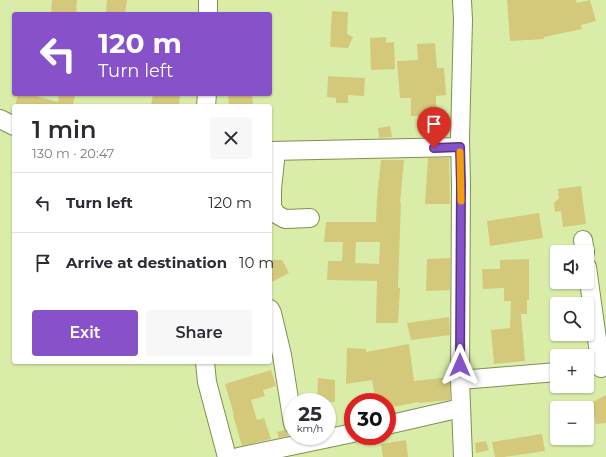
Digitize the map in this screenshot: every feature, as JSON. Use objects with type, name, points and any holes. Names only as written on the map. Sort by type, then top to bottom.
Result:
[{"type":"street","points":[[208,0],[208,12]]},
{"type":"street","points":[[462,0],[463,20],[460,147],[460,380],[463,457]]},
{"type":"street","points":[[0,119],[12,125]]},
{"type":"street","points":[[310,218],[285,219],[276,214],[272,207],[273,151],[460,147]]},
{"type":"street","points":[[589,289],[598,369]]},
{"type":"street","points":[[272,313],[282,355],[288,393]]},
{"type":"street","points":[[205,364],[207,382],[227,457]]},
{"type":"street","points":[[460,380],[550,373]]},
{"type":"street","points":[[396,423],[462,408]]},
{"type":"street","points":[[238,457],[296,446],[344,434]]},
{"type":"building","points":[[52,0],[77,0],[76,12],[51,12]]},
{"type":"building","points":[[107,0],[127,0],[125,12],[106,12]]},
{"type":"building","points":[[507,0],[576,0],[577,3],[590,0],[596,21],[581,25],[582,29],[544,37],[544,39],[510,41]]},
{"type":"building","points":[[332,11],[348,12],[347,34],[353,37],[348,48],[330,47]]},
{"type":"building","points":[[386,37],[386,43],[394,42],[395,69],[371,70],[370,38]]},
{"type":"building","points":[[435,43],[437,68],[444,68],[446,95],[436,96],[436,116],[411,116],[411,98],[400,98],[397,61],[418,60],[417,44]]},
{"type":"building","points":[[328,76],[365,78],[364,96],[348,95],[348,103],[336,103],[336,98],[327,97]]},
{"type":"building","points":[[18,96],[36,96],[58,102],[59,96],[75,96],[73,104],[16,104]]},
{"type":"building","points":[[153,96],[180,96],[179,104],[151,104]]},
{"type":"building","points":[[228,96],[252,96],[253,104],[229,104]]},
{"type":"building","points":[[390,126],[392,137],[379,138],[378,128]]},
{"type":"building","points":[[428,158],[449,158],[450,204],[425,204]]},
{"type":"building","points":[[381,160],[404,160],[400,203],[398,288],[400,288],[398,323],[376,323],[377,281],[327,280],[328,261],[342,261],[343,242],[324,242],[326,222],[376,222]],"holes":[[[356,242],[380,242],[379,264],[355,263]]]},
{"type":"building","points":[[581,186],[586,224],[563,227],[561,211],[555,212],[554,203],[559,198],[558,189]]},
{"type":"building","points":[[539,213],[543,238],[490,246],[487,221]]},
{"type":"building","points":[[450,258],[450,290],[426,291],[427,259]]},
{"type":"building","points":[[529,259],[529,300],[527,300],[527,314],[521,314],[525,361],[494,364],[491,330],[510,328],[511,301],[504,301],[504,288],[483,289],[482,269],[500,269],[500,260]]},
{"type":"building","points":[[272,260],[282,260],[289,273],[272,282]]},
{"type":"building","points":[[449,317],[450,335],[411,340],[407,323]]},
{"type":"building","points":[[409,344],[414,381],[450,377],[450,400],[419,402],[396,406],[396,393],[374,393],[372,380],[346,384],[347,348],[366,349],[366,352]]},
{"type":"building","points":[[271,370],[276,386],[263,390],[265,396],[251,400],[257,420],[264,418],[271,439],[242,446],[225,384]]},
{"type":"building","points":[[318,378],[335,380],[335,393],[317,393]]},
{"type":"building","points":[[606,395],[606,423],[596,424],[594,416],[594,401]]},
{"type":"building","points":[[284,430],[284,437],[279,438],[277,432]]},
{"type":"building","points":[[542,434],[545,451],[495,457],[492,442]]},
{"type":"building","points":[[406,440],[408,457],[383,457],[381,445],[396,445],[396,442]]},
{"type":"building","points":[[486,441],[489,450],[476,453],[475,443]]},
{"type":"slow traffic","points":[[460,152],[461,201]]},
{"type":"route","points":[[434,148],[460,147],[460,365]]}]
